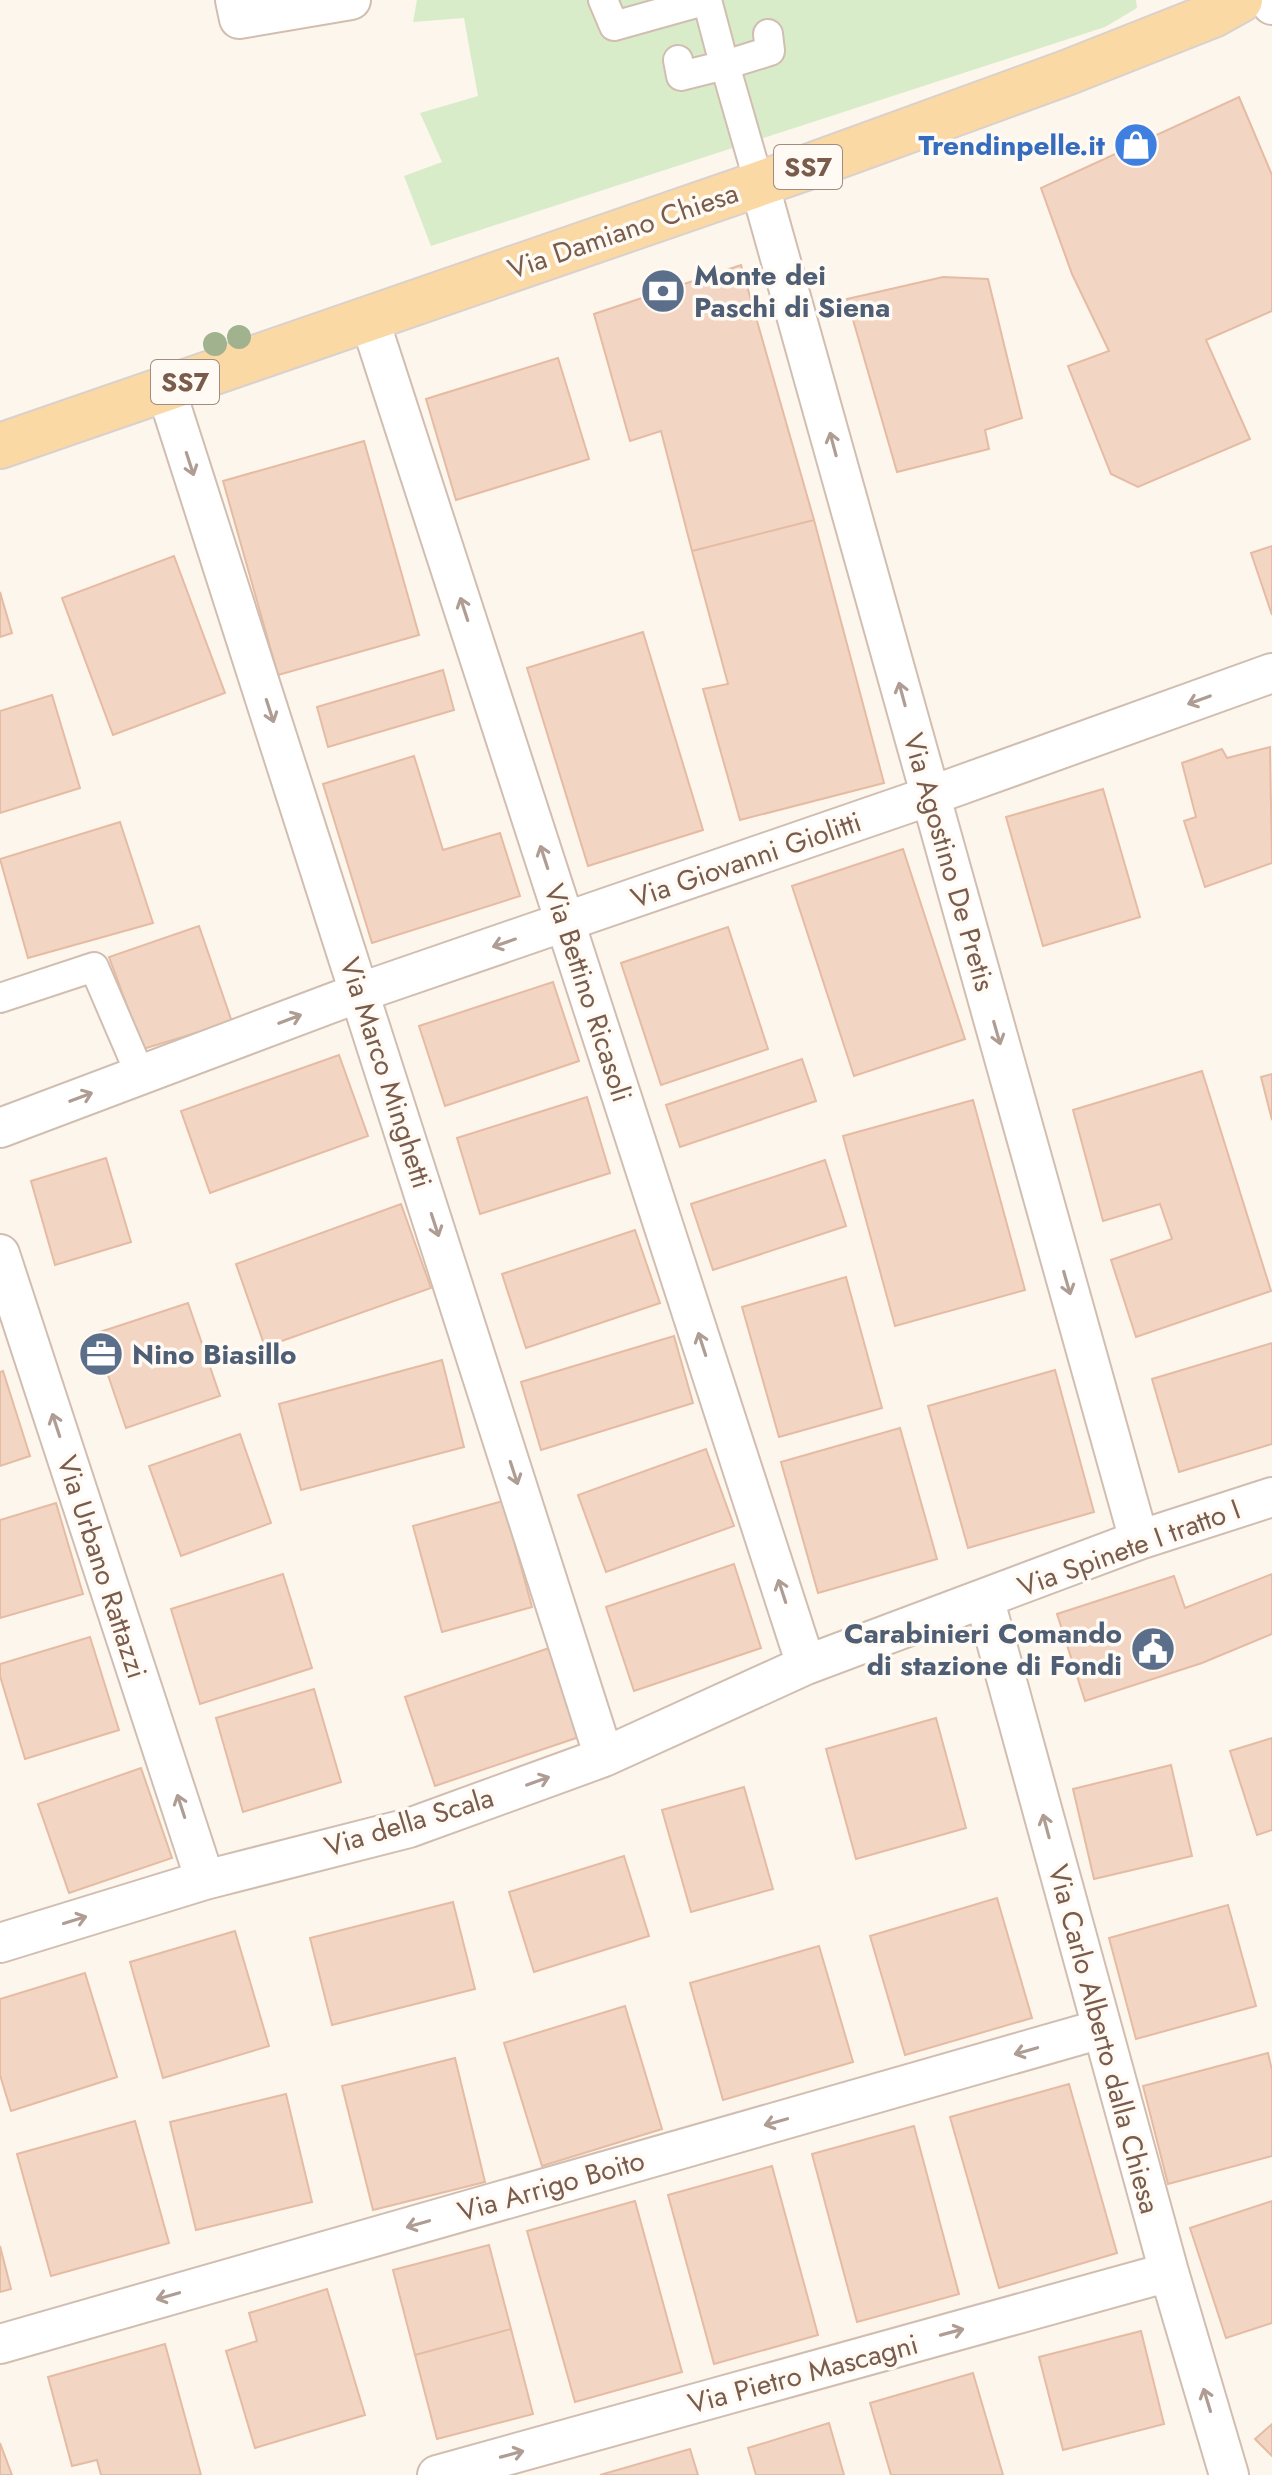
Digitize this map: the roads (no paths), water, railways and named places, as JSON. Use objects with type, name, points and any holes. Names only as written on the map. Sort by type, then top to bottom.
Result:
[{"type":"main road","name":"Via Damiano Chiesa","points":[[0,446],[370,321],[1066,73],[1220,5]]},
{"type":"street","points":[[235,0],[239,19],[351,0]]},
{"type":"street","points":[[603,0],[614,26],[707,0],[759,183]]},
{"type":"street","points":[[678,60],[681,76],[722,57],[770,51],[768,34]]},
{"type":"street","name":"Via Agostino De Pretis","points":[[759,183],[1139,1540]]},
{"type":"street","name":"Via Bettino Ricasoli","points":[[370,321],[806,1665]]},
{"type":"street","name":"Via Marco Minghetti","points":[[166,390],[604,1757]]},
{"type":"street","name":"Via Giovanni Giolitti","points":[[3,1117],[140,1074],[361,992],[930,796],[1272,673]]},
{"type":"street","points":[[0,998],[94,967],[140,1074]]},
{"type":"street","name":"Via Urbano Rattazzi","points":[[0,1254],[205,1880]]},
{"type":"street","name":"Via Spinete I tratto I","points":[[806,1665],[985,1601],[1139,1540],[1272,1497]]},
{"type":"street","name":"Via Carlo Alberto dalla Chiesa","points":[[985,1601],[1101,2029],[1229,2475]]},
{"type":"street","name":"Via della Scala","points":[[0,1943],[205,1880],[409,1828],[604,1757],[806,1665]]},
{"type":"street","name":"Via Arrigo Boito","points":[[0,2344],[1101,2029]]},
{"type":"street","name":"Via Pietro Mascagni","points":[[437,2475],[1169,2272]]},
{"type":"place","name":"Trendinpelle.it","points":[[1136,145]]},
{"type":"place","name":"Monte dei Paschi di Siena","points":[[663,291]]},
{"type":"place","name":"Nino Biasillo","points":[[101,1354]]},
{"type":"place","name":"Carabinieri Comando di stazione di Fondi","points":[[1153,1649]]}]
